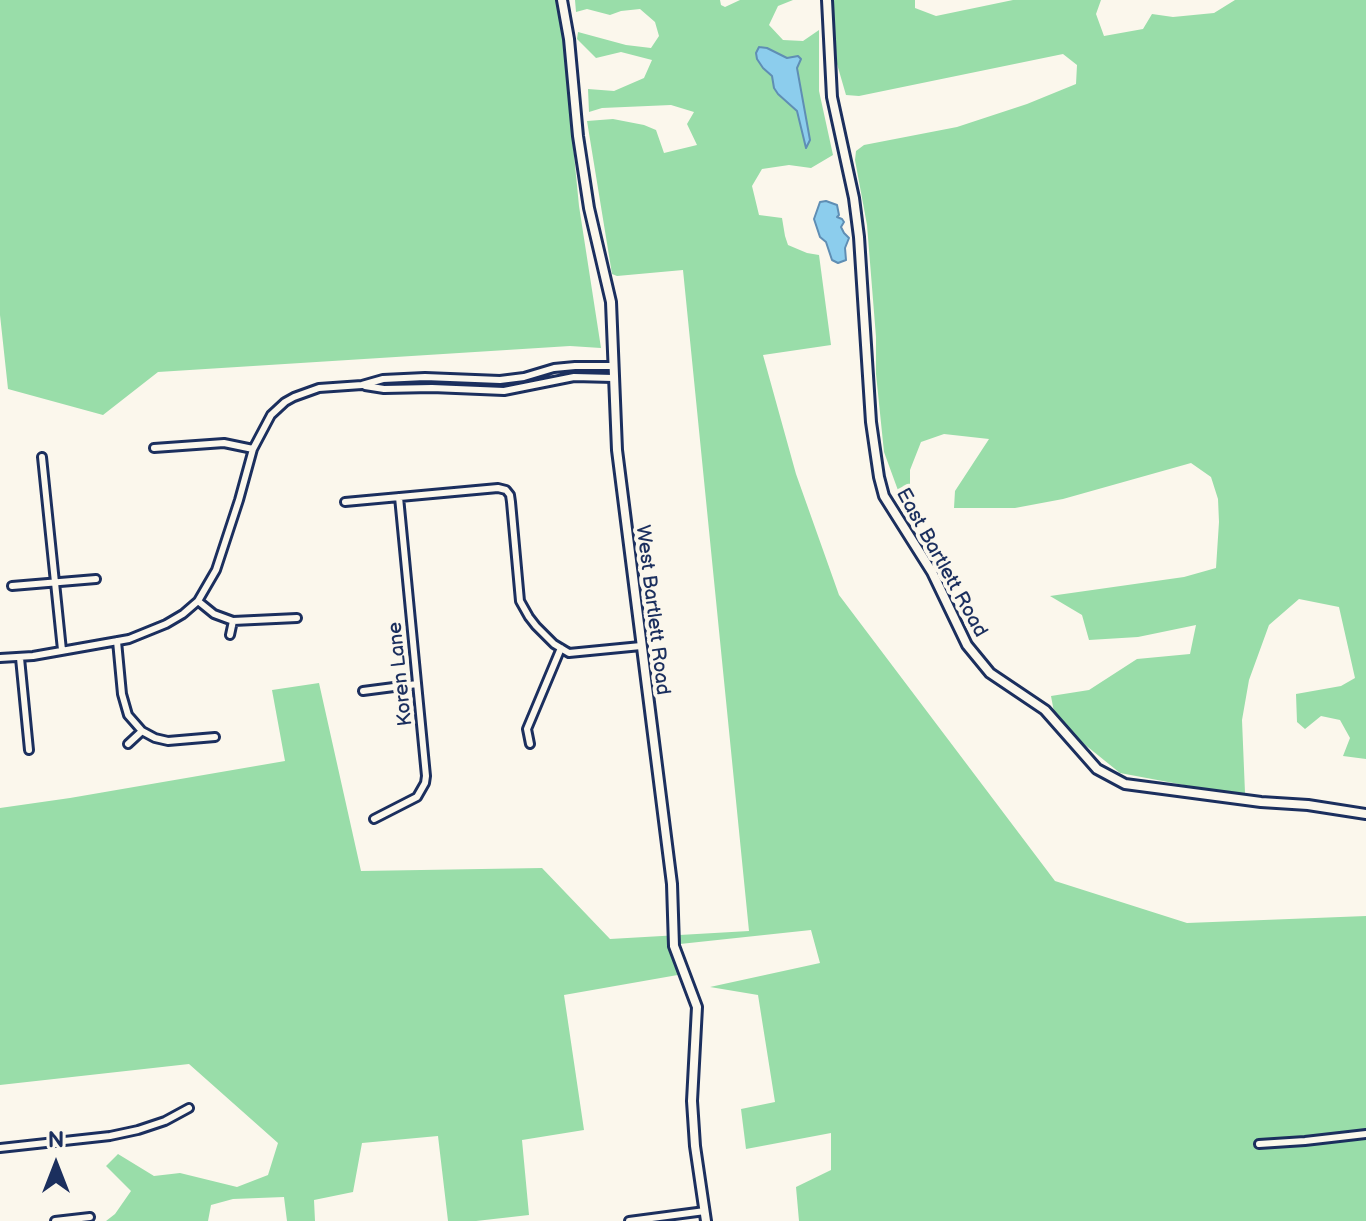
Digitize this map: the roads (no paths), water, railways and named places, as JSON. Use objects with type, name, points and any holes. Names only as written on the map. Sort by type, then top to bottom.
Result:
[{"type":"street","name":"West Bartlett Road","points":[[562,0],[589,208],[611,302],[618,464],[672,884],[674,946],[697,1007],[692,1118],[706,1221]]},
{"type":"street","name":"East Bartlett Road","points":[[827,0],[832,97],[854,198],[859,237],[871,422],[879,477],[884,496],[932,572],[967,645],[990,673],[1045,710],[1097,769],[1125,784],[1366,814]]},
{"type":"street","points":[[574,377],[575,366]]},
{"type":"street","points":[[362,385],[395,378],[500,380],[554,368],[612,366]]},
{"type":"street","points":[[0,658],[20,658],[143,634],[183,614],[198,601],[216,570],[253,449],[271,415],[285,402],[305,392],[362,385],[395,389],[504,391],[574,377],[613,378]]},
{"type":"street","points":[[395,378],[395,389]]},
{"type":"street","points":[[154,448],[224,443],[253,449]]},
{"type":"street","points":[[42,457],[62,650]]},
{"type":"street","points":[[345,502],[498,488],[506,490],[511,502],[520,601],[536,626],[569,653],[641,646]]},
{"type":"street","name":"Koren Lane","points":[[374,819],[417,797],[426,776],[399,497]]},
{"type":"street","points":[[12,586],[96,579]]},
{"type":"street","points":[[198,601],[214,614],[233,621],[297,618]]},
{"type":"street","points":[[230,635],[233,621]]},
{"type":"street","points":[[117,641],[122,694],[128,715],[142,731],[168,741],[215,737]]},
{"type":"street","points":[[530,744],[527,729],[561,648]]},
{"type":"street","points":[[20,658],[29,750]]},
{"type":"street","points":[[363,691],[417,684]]},
{"type":"street","points":[[128,744],[142,731]]},
{"type":"street","points":[[0,1148],[110,1136],[165,1121],[189,1108]]},
{"type":"street","points":[[1259,1144],[1366,1134]]},
{"type":"street","points":[[629,1221],[705,1211]]},
{"type":"street","points":[[55,1221],[90,1217]]},
{"type":"water","points":[[759,47],[787,58],[798,56],[801,59],[797,68],[810,140],[806,148],[797,111],[774,88],[772,76],[757,59]]},
{"type":"water","points":[[820,202],[837,205],[837,217],[844,222],[841,227],[849,238],[845,248],[846,260],[838,263],[832,260],[814,219]]}]
